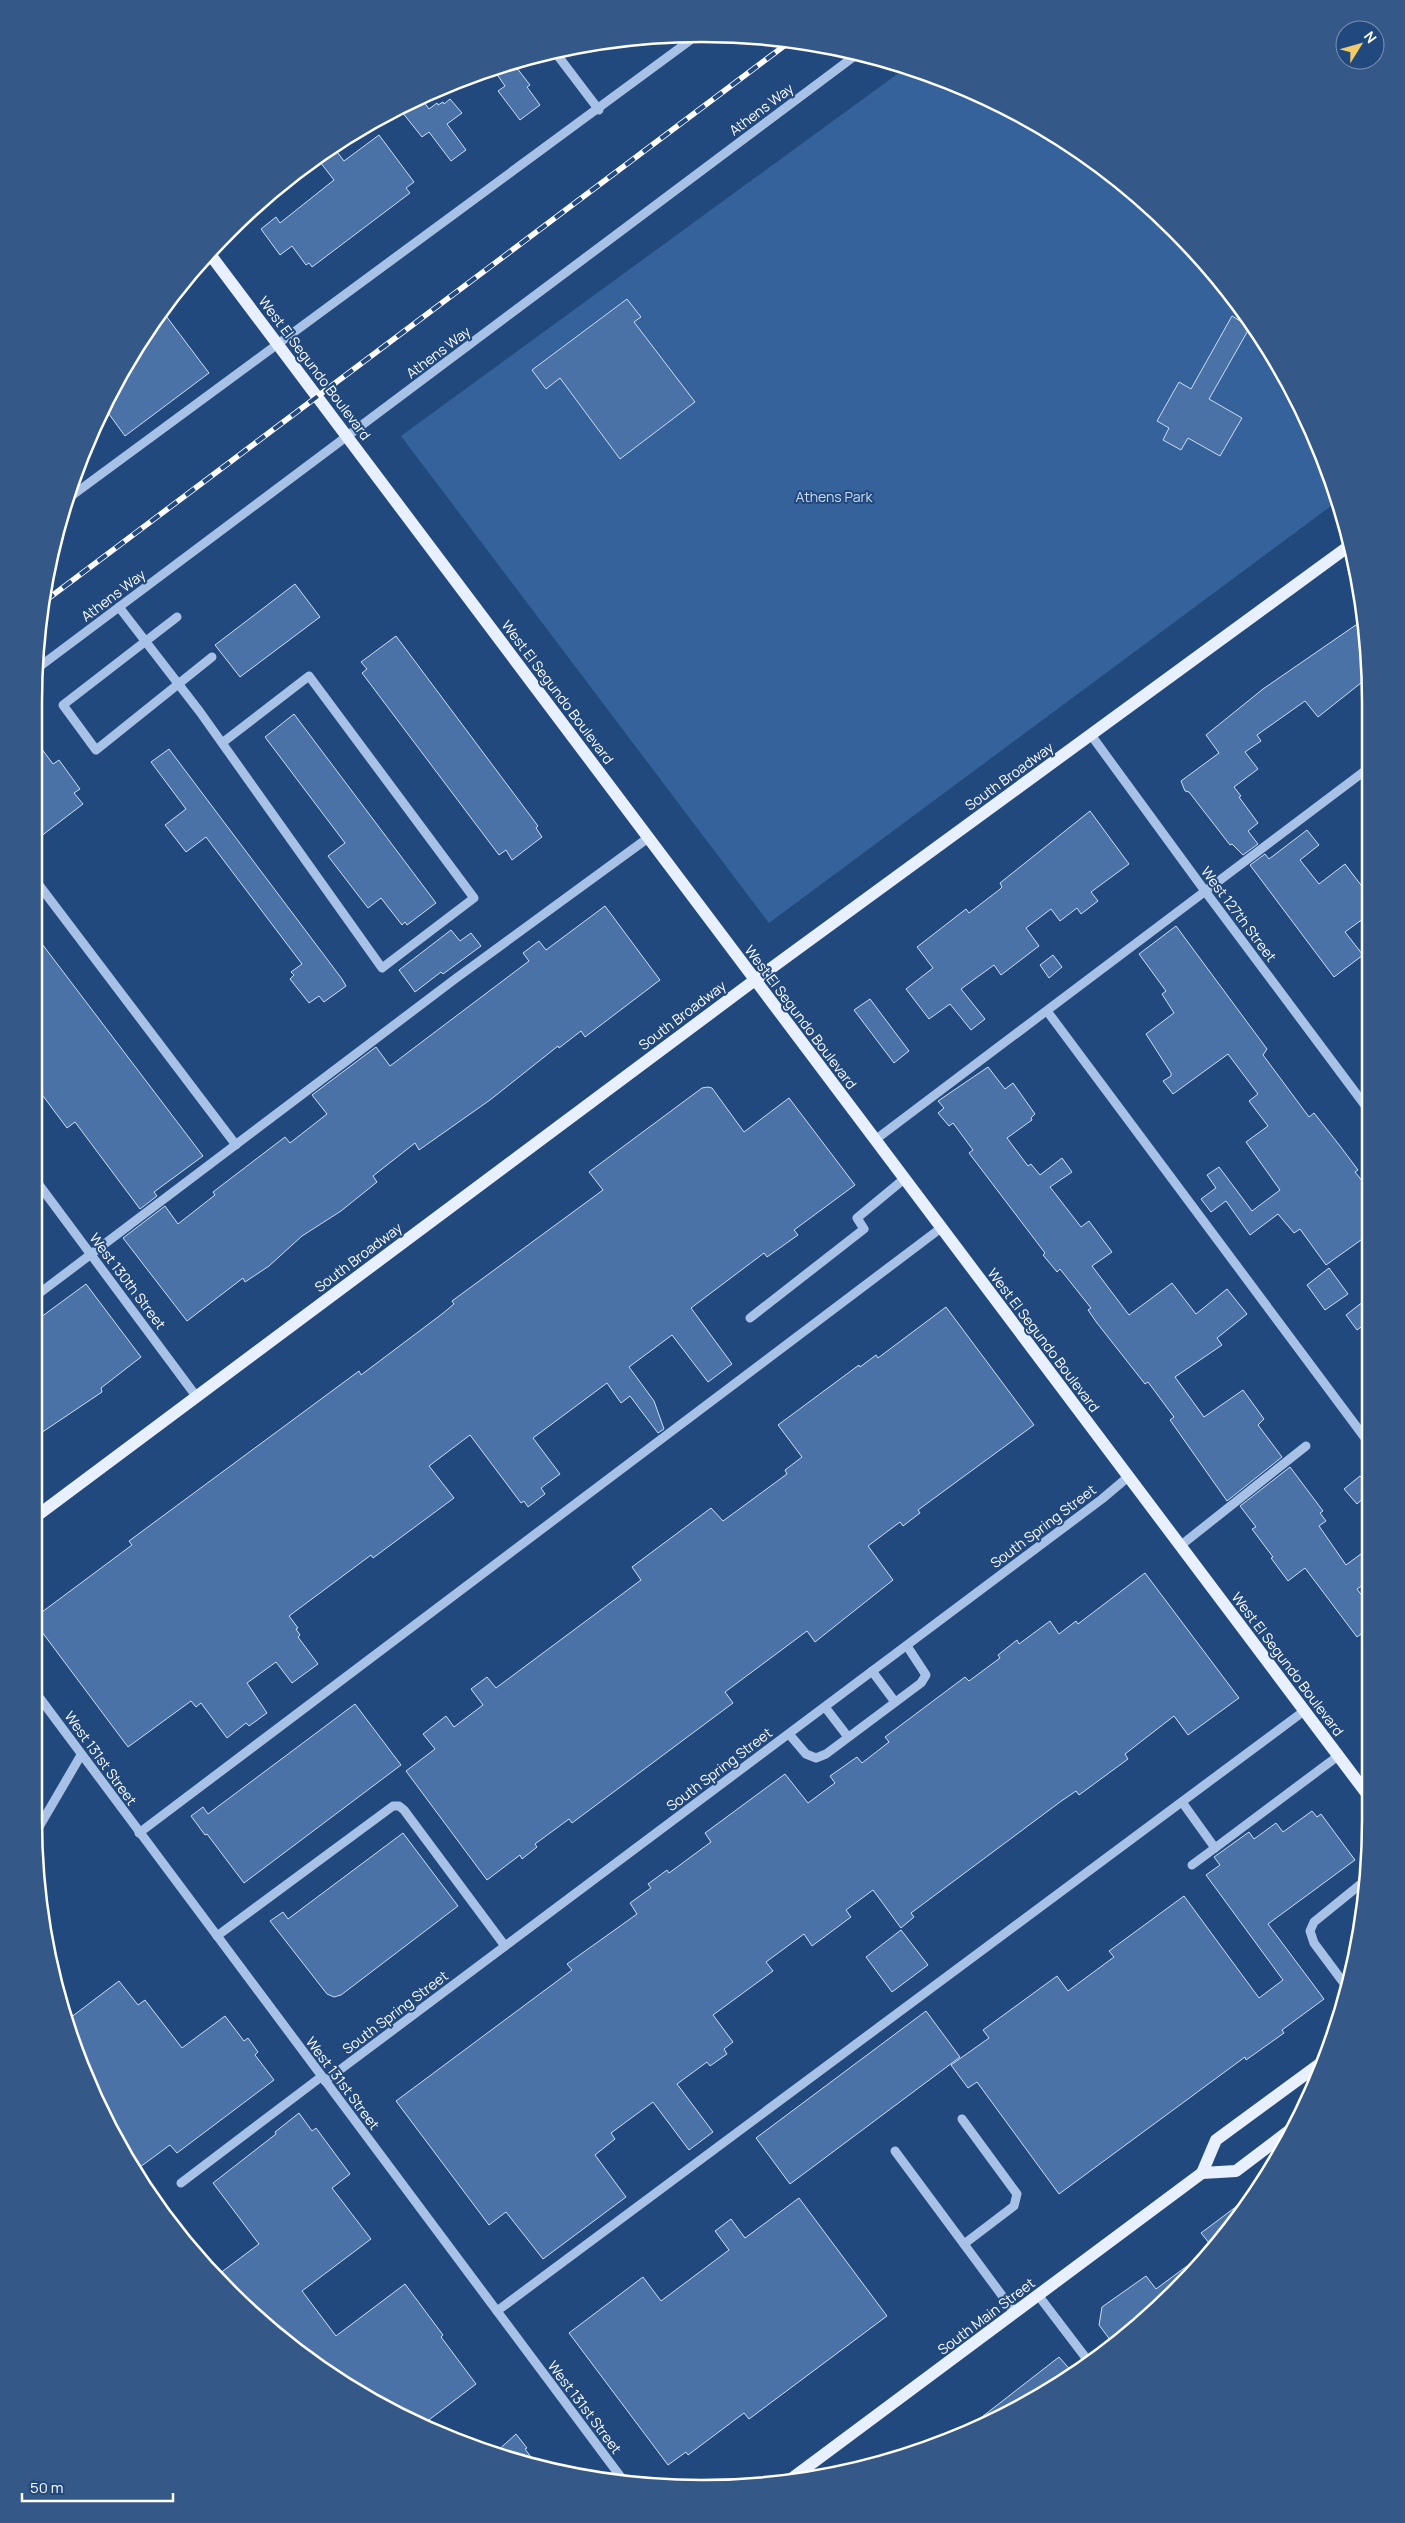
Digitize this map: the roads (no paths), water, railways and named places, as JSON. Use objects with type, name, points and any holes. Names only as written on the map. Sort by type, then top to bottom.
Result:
[{"type":"main road","name":"West El Segundo Boulevard","points":[[214,259],[1362,1788]]},
{"type":"main road","name":"South Broadway","points":[[42,1512],[754,980],[1344,550]]},
{"type":"main road","points":[[1281,2137],[1236,2170],[1202,2173],[1216,2140],[1314,2068]]},
{"type":"main road","name":"South Main Street","points":[[799,2473],[1202,2173]]},
{"type":"street","points":[[78,491],[599,110],[687,43]]},
{"type":"street","points":[[560,58],[599,110]]},
{"type":"street","name":"Athens Way","points":[[44,663],[850,60]]},
{"type":"street","points":[[119,607],[222,743],[382,968],[474,898],[309,676],[222,743]]},
{"type":"street","points":[[176,617],[63,705],[96,750],[212,657]]},
{"type":"street","name":"West 127th Street","points":[[1091,734],[1362,1101]]},
{"type":"street","points":[[874,1140],[1362,773]]},
{"type":"street","points":[[42,1291],[455,980],[648,838]]},
{"type":"street","points":[[42,889],[236,1145]]},
{"type":"street","points":[[1046,1011],[1362,1434]]},
{"type":"street","points":[[750,1318],[864,1229],[856,1218],[904,1179]]},
{"type":"street","name":"West 130th Street","points":[[42,1189],[196,1396]]},
{"type":"street","points":[[138,1832],[941,1228]]},
{"type":"street","points":[[1180,1546],[1306,1446]]},
{"type":"street","name":"South Spring Street","points":[[181,2183],[505,1946],[907,1646],[1128,1477]]},
{"type":"street","points":[[789,1734],[806,1754],[816,1758],[826,1754],[922,1682],[926,1675],[907,1646]]},
{"type":"street","points":[[872,1671],[895,1702]]},
{"type":"street","name":"West 131st Street","points":[[42,1701],[620,2475]]},
{"type":"street","points":[[825,1707],[848,1737]]},
{"type":"street","points":[[497,2311],[1304,1711]]},
{"type":"street","points":[[42,1822],[81,1755]]},
{"type":"street","points":[[1192,1865],[1338,1756]]},
{"type":"street","points":[[1182,1802],[1216,1848]]},
{"type":"street","points":[[216,1936],[393,1806],[399,1806],[404,1810],[505,1946]]},
{"type":"street","points":[[1342,1981],[1314,1943],[1310,1931],[1314,1922],[1359,1885]]},
{"type":"street","points":[[962,2119],[1018,2194],[1014,2206],[964,2244]]},
{"type":"street","points":[[895,2150],[1015,2313]]},
{"type":"street","points":[[1038,2296],[1085,2357]]},
{"type":"railway","points":[[51,596],[782,47]]},
{"type":"park label","name":"Athens Park","points":[[834,496]]}]
